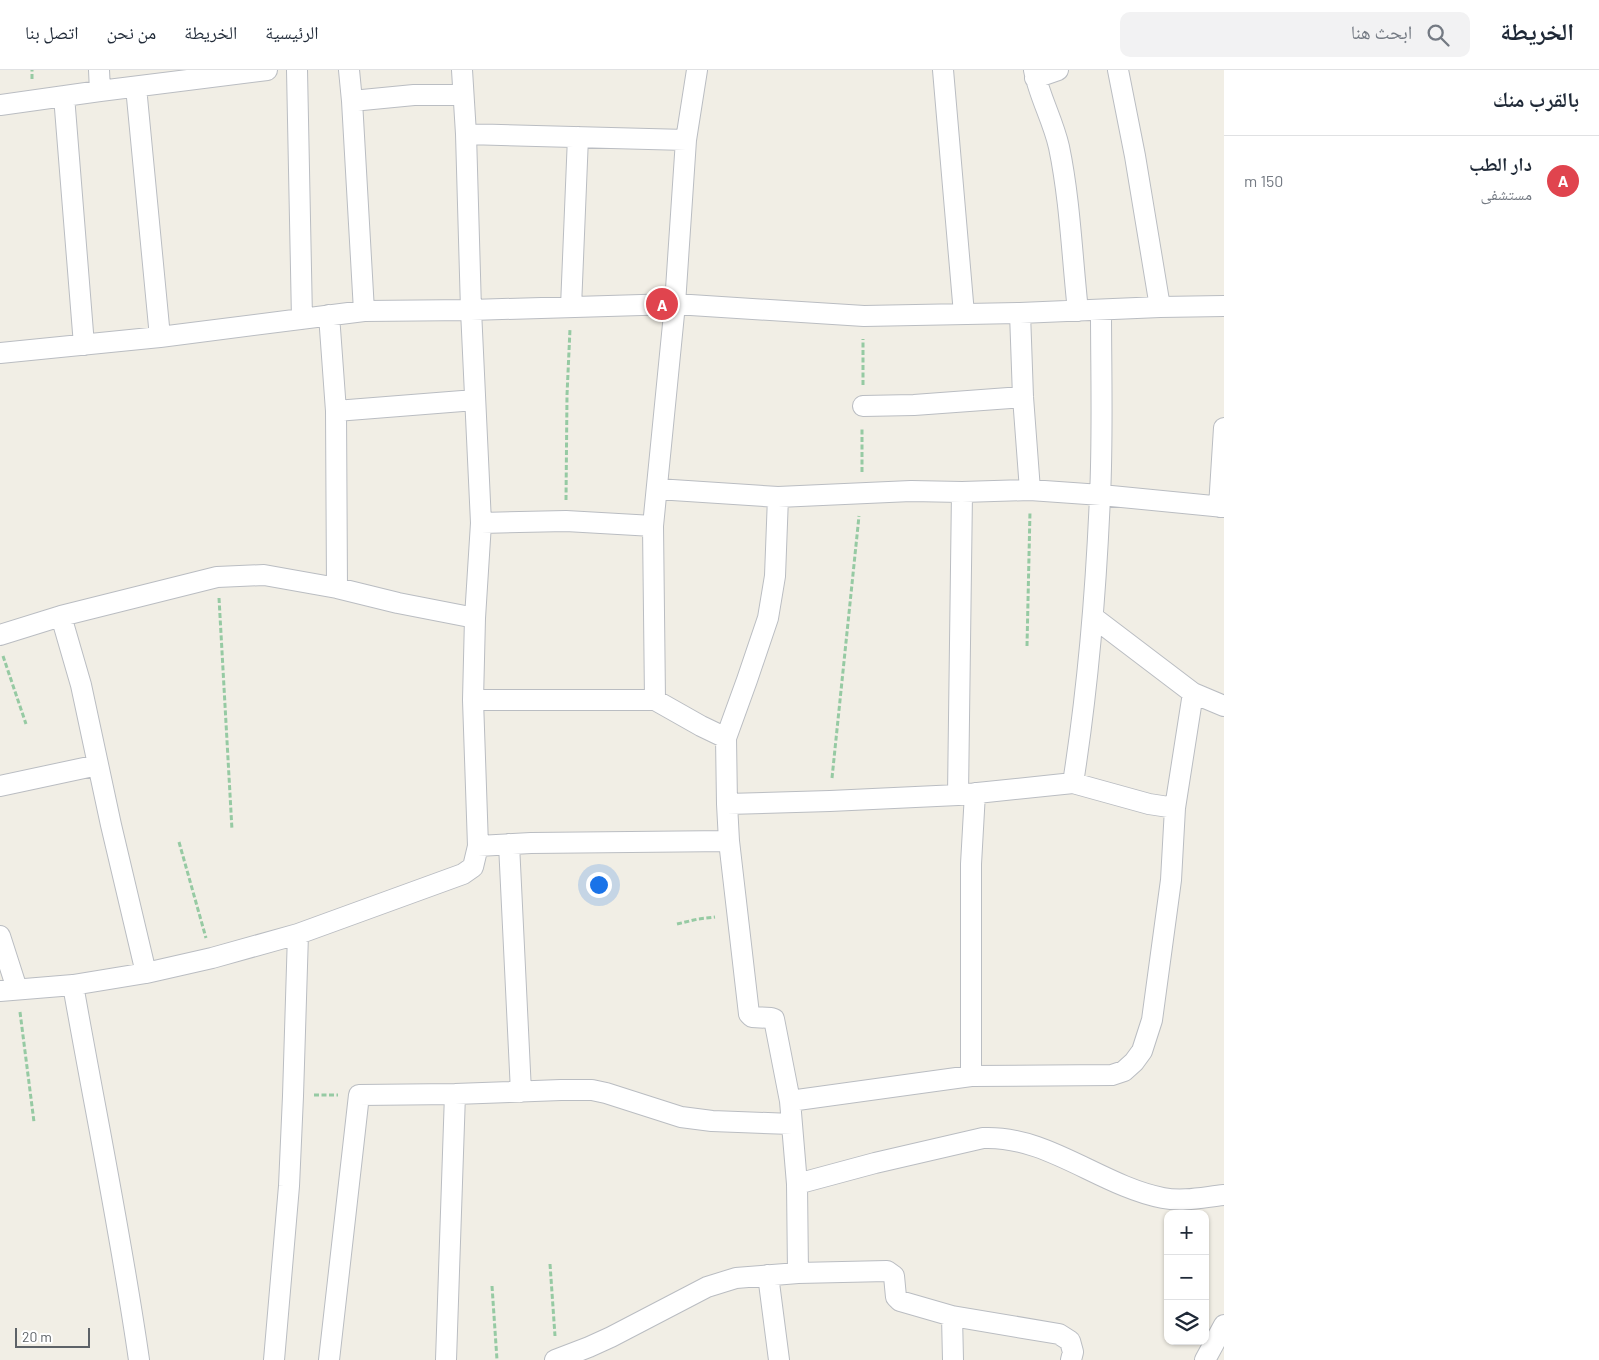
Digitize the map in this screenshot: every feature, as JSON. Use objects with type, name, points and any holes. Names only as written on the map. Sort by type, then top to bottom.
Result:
[{"type":"street","points":[[99,70],[100,90]]},
{"type":"street","points":[[0,105],[100,90],[267,70]]},
{"type":"street","points":[[297,70],[302,319]]},
{"type":"street","points":[[348,70],[352,101],[364,312]]},
{"type":"street","points":[[0,936],[9,990],[73,985],[146,974],[298,934],[463,874],[473,866],[478,846],[473,700],[475,618],[481,523],[462,70]]},
{"type":"street","points":[[655,700],[653,526],[675,304],[686,140],[697,70]]},
{"type":"street","points":[[943,70],[964,314]]},
{"type":"street","points":[[1058,70],[1034,74],[1052,123],[1058,146],[1066,193],[1078,310]]},
{"type":"street","points":[[1118,70],[1135,156],[1160,307]]},
{"type":"street","points":[[136,87],[160,337]]},
{"type":"street","points":[[352,101],[414,95],[463,95]]},
{"type":"street","points":[[64,96],[84,345]]},
{"type":"street","points":[[466,134],[686,140]]},
{"type":"street","points":[[571,307],[578,137]]},
{"type":"street","points":[[0,354],[364,312],[675,304],[864,316],[1224,306]]},
{"type":"street","points":[[1073,783],[1083,721],[1093,617],[1100,495],[1101,310]]},
{"type":"street","points":[[1020,313],[1023,397],[1030,490]]},
{"type":"street","points":[[330,316],[336,411],[337,588]]},
{"type":"street","points":[[863,406],[914,405],[1023,397]]},
{"type":"street","points":[[336,411],[475,400]]},
{"type":"street","points":[[657,489],[778,497],[911,491],[1030,490],[1221,507],[1224,428]]},
{"type":"street","points":[[962,492],[967,794],[972,864],[971,1076]]},
{"type":"street","points":[[778,497],[775,576],[768,618],[726,738],[727,804],[750,1014],[755,1018],[773,1018],[790,1101],[797,1184],[798,1273]]},
{"type":"street","points":[[481,523],[566,521],[653,526]]},
{"type":"street","points":[[0,635],[61,616],[217,577],[264,575],[337,588],[475,618]]},
{"type":"street","points":[[61,616],[81,685],[146,974]]},
{"type":"street","points":[[1093,617],[1193,693],[1224,706]]},
{"type":"street","points":[[790,1101],[971,1076],[1112,1075],[1124,1071],[1134,1062],[1142,1051],[1152,1020],[1171,880],[1176,808],[1193,693]]},
{"type":"street","points":[[473,700],[655,700],[726,738]]},
{"type":"street","points":[[0,786],[98,765]]},
{"type":"street","points":[[727,804],[967,794],[1073,783],[1149,804],[1176,808]]},
{"type":"street","points":[[478,846],[730,841]]},
{"type":"street","points":[[509,844],[521,1092]]},
{"type":"street","points":[[274,1360],[288,1186],[298,934]]},
{"type":"street","points":[[73,985],[139,1360]]},
{"type":"street","points":[[329,1360],[359,1095],[592,1090],[681,1117],[712,1121],[792,1124]]},
{"type":"street","points":[[446,1360],[455,1094]]},
{"type":"street","points":[[797,1184],[901,1156],[982,1138],[994,1138],[1040,1148],[1130,1189],[1148,1195],[1179,1200],[1224,1195]]},
{"type":"street","points":[[556,1360],[611,1337],[707,1287],[736,1278],[798,1273],[890,1272],[894,1276],[896,1297],[900,1301],[952,1316],[1059,1334],[1070,1341],[1073,1352],[1071,1360]]},
{"type":"street","points":[[768,1275],[779,1360]]},
{"type":"street","points":[[952,1316],[953,1360]]},
{"type":"street","points":[[1206,1360],[1224,1325]]},
{"type":"path","points":[[566,521],[567,395],[571,307]]},
{"type":"path","points":[[830,801],[862,494],[864,316]]},
{"type":"path","points":[[1027,646],[1030,490]]},
{"type":"path","points":[[217,577],[232,830]]},
{"type":"path","points":[[3,655],[26,724]]},
{"type":"path","points":[[179,842],[212,958]]},
{"type":"path","points":[[677,924],[698,918],[738,914]]},
{"type":"path","points":[[9,990],[34,1122]]},
{"type":"path","points":[[293,1096],[359,1095]]},
{"type":"path","points":[[550,1264],[556,1360]]},
{"type":"path","points":[[492,1286],[497,1360]]},
{"type":"place","name":"دار الطب","points":[[662,304]]}]
